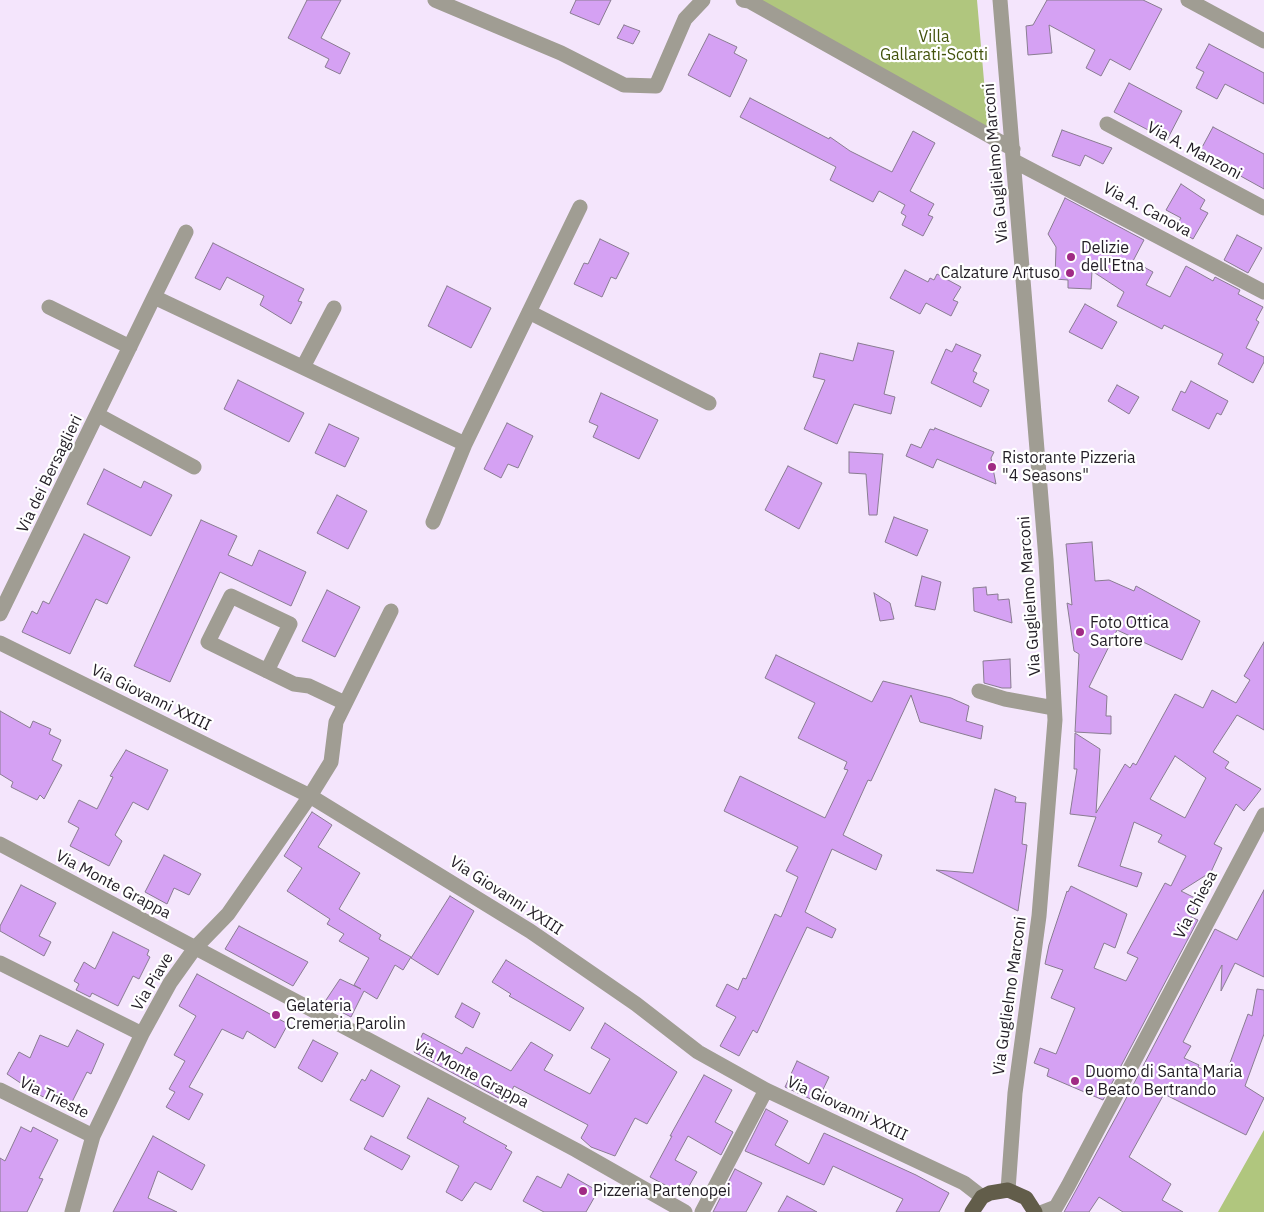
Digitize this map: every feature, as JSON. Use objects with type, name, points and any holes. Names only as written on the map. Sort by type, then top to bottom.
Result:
[{"type":"main road","points":[[972,1212],[982,1197],[990,1192],[1008,1190],[1026,1198],[1035,1212]]},
{"type":"street","points":[[435,0],[534,41],[624,85],[656,86],[685,19],[703,0]]},
{"type":"street","name":"Via A. Canova","points":[[743,0],[749,1],[1013,155],[1264,292]]},
{"type":"street","name":"Via Guglielmo Marconi","points":[[1000,0],[1046,558],[1054,708],[1039,916],[1015,1092],[1008,1190]]},
{"type":"street","points":[[1188,0],[1264,40]]},
{"type":"street","name":"Via A. Manzoni","points":[[1107,124],[1264,208]]},
{"type":"street","points":[[433,522],[465,444],[580,206]]},
{"type":"street","name":"Via dei Bersaglieri","points":[[0,614],[186,232]]},
{"type":"street","points":[[154,296],[465,444]]},
{"type":"street","points":[[49,307],[130,348]]},
{"type":"street","points":[[304,367],[334,308]]},
{"type":"street","points":[[529,312],[709,404]]},
{"type":"street","points":[[101,409],[194,467]]},
{"type":"street","points":[[267,671],[290,624],[231,596],[208,642],[267,671],[294,684],[309,686],[345,703]]},
{"type":"street","name":"Via Piave","points":[[72,1212],[92,1136],[142,1034],[170,983],[195,948],[228,914],[310,796],[331,762],[336,722],[391,611]]},
{"type":"street","name":"Via Giovanni XXIII","points":[[0,643],[310,796],[530,931],[636,1004],[698,1052],[766,1090],[964,1183],[982,1197]]},
{"type":"street","points":[[979,691],[1005,699],[1054,708]]},
{"type":"street","name":"Via Chiesa","points":[[1043,1212],[1056,1207],[1064,1193],[1264,815]]},
{"type":"street","name":"Via Monte Grappa","points":[[0,844],[576,1150],[685,1212]]},
{"type":"street","points":[[0,963],[142,1034]]},
{"type":"street","name":"Via Trieste","points":[[0,1090],[92,1136]]},
{"type":"street","points":[[702,1212],[766,1090]]},
{"type":"green space","name":"Villa Gallarati-Scotti","points":[[751,0],[977,0],[988,127]]},
{"type":"green space","points":[[1264,1130],[1264,1212],[1218,1212]]},
{"type":"building","points":[[307,0],[341,0],[321,38],[350,53],[340,74],[325,67],[329,59],[288,38]]},
{"type":"building","points":[[576,0],[611,0],[599,25],[570,13]]},
{"type":"building","points":[[1047,0],[1143,0],[1162,9],[1130,70],[1110,59],[1101,76],[1086,68],[1095,50],[1049,25],[1052,53],[1028,55],[1026,26],[1033,25]]},
{"type":"building","points":[[624,25],[640,31],[633,44],[617,38]]},
{"type":"building","points":[[709,34],[737,47],[734,53],[747,60],[730,97],[688,75]]},
{"type":"building","points":[[1209,44],[1264,73],[1264,104],[1225,84],[1217,99],[1196,88],[1204,72],[1196,68]]},
{"type":"building","points":[[1129,83],[1182,111],[1167,140],[1114,112]]},
{"type":"building","points":[[750,98],[829,139],[830,137],[850,151],[892,172],[913,131],[935,143],[910,191],[934,204],[928,215],[933,217],[923,236],[902,225],[906,216],[901,213],[905,205],[879,191],[873,202],[830,180],[836,167],[740,117]]},
{"type":"building","points":[[1213,127],[1264,154],[1264,189],[1199,153]]},
{"type":"building","points":[[1062,130],[1112,148],[1103,164],[1085,155],[1080,166],[1052,156]]},
{"type":"building","points":[[1181,184],[1205,200],[1200,209],[1208,213],[1193,239],[1174,228],[1181,218],[1166,210]]},
{"type":"building","points":[[1065,198],[1144,240],[1133,261],[1153,272],[1146,285],[1170,297],[1186,266],[1213,281],[1215,277],[1240,290],[1238,294],[1263,307],[1256,320],[1259,322],[1246,348],[1264,357],[1264,362],[1253,383],[1218,364],[1223,354],[1164,325],[1162,329],[1117,306],[1124,292],[1092,271],[1091,289],[1068,288],[1068,280],[1055,279],[1056,247],[1048,234]]},
{"type":"building","points":[[1237,235],[1262,248],[1248,273],[1224,260]]},
{"type":"building","points":[[600,239],[629,253],[616,279],[611,277],[602,297],[574,284],[584,263],[588,264]]},
{"type":"building","points":[[213,243],[304,289],[298,301],[302,302],[291,324],[260,305],[264,296],[227,277],[220,290],[195,278]]},
{"type":"building","points":[[905,270],[928,282],[930,278],[934,280],[937,274],[961,287],[953,300],[958,302],[951,316],[926,303],[920,314],[890,298]]},
{"type":"building","points":[[447,286],[491,308],[471,348],[428,326]]},
{"type":"building","points":[[1085,304],[1117,322],[1102,349],[1069,332]]},
{"type":"building","points":[[858,343],[894,351],[884,394],[895,397],[891,414],[854,404],[837,444],[804,429],[825,380],[813,377],[820,353],[853,361]]},
{"type":"building","points":[[956,344],[981,355],[973,371],[977,373],[973,382],[989,390],[981,407],[931,383],[946,349],[952,352]]},
{"type":"building","points":[[238,380],[304,413],[289,442],[224,409]]},
{"type":"building","points":[[1191,381],[1228,401],[1221,415],[1217,413],[1209,429],[1172,410],[1181,391],[1185,393]]},
{"type":"building","points":[[1117,385],[1139,397],[1129,414],[1108,401]]},
{"type":"building","points":[[601,393],[658,420],[639,459],[593,437],[598,426],[589,422]]},
{"type":"building","points":[[507,423],[533,436],[518,468],[508,464],[501,478],[484,469]]},
{"type":"building","points":[[329,424],[359,438],[345,467],[315,453]]},
{"type":"building","points":[[935,428],[994,452],[991,458],[996,484],[937,459],[933,468],[906,456],[911,444],[921,448],[930,429],[934,430]]},
{"type":"building","points":[[849,452],[883,454],[877,515],[869,515],[866,474],[849,473]]},
{"type":"building","points":[[788,466],[822,483],[799,529],[765,510]]},
{"type":"building","points":[[104,469],[141,488],[144,481],[172,495],[151,536],[87,504]]},
{"type":"building","points":[[337,495],[367,511],[348,549],[317,533]]},
{"type":"building","points":[[894,517],[928,530],[917,556],[885,542]]},
{"type":"building","points":[[201,520],[237,536],[228,555],[252,566],[259,550],[306,572],[291,606],[220,572],[170,682],[134,666]]},
{"type":"building","points":[[84,534],[130,557],[107,604],[96,599],[70,654],[22,632],[32,611],[37,614],[43,601],[49,604]]},
{"type":"building","points":[[1092,542],[1095,581],[1109,580],[1134,591],[1136,586],[1200,621],[1182,660],[1117,630],[1089,687],[1107,696],[1106,716],[1111,716],[1111,734],[1075,732],[1079,654],[1074,651],[1067,603],[1072,605],[1066,544]]},
{"type":"building","points":[[922,576],[941,582],[935,610],[915,606]]},
{"type":"building","points":[[986,587],[987,595],[998,594],[998,600],[1009,599],[1012,623],[974,611],[973,588]]},
{"type":"building","points":[[327,590],[360,607],[335,657],[302,641]]},
{"type":"building","points":[[874,593],[890,603],[894,619],[880,621]]},
{"type":"building","points":[[1264,642],[1264,730],[1237,715],[1213,752],[1229,762],[1225,768],[1261,789],[1244,811],[1236,804],[1214,844],[1222,848],[1211,872],[1181,891],[1199,900],[1191,917],[1198,920],[1103,1100],[1047,1076],[1049,1069],[1034,1063],[1040,1048],[1056,1054],[1075,1008],[1051,998],[1063,970],[1045,964],[1049,945],[1067,891],[1071,886],[1127,914],[1115,948],[1104,943],[1094,968],[1126,981],[1138,958],[1127,953],[1165,883],[1171,886],[1186,856],[1158,842],[1162,835],[1134,822],[1120,866],[1142,873],[1137,887],[1078,866],[1096,817],[1070,814],[1077,769],[1074,769],[1075,733],[1100,749],[1096,813],[1125,764],[1130,768],[1133,763],[1136,765],[1175,694],[1203,708],[1212,690],[1236,703],[1250,680],[1244,676]],"holes":[[[1175,756],[1206,778],[1185,818],[1150,799]]]},
{"type":"building","points":[[776,655],[872,702],[883,681],[951,698],[969,706],[966,721],[983,726],[981,739],[920,722],[911,695],[871,781],[868,780],[843,835],[882,855],[876,870],[832,849],[805,912],[836,929],[832,938],[807,927],[757,1033],[753,1030],[739,1056],[720,1046],[736,1017],[716,1006],[727,984],[738,990],[743,978],[746,979],[775,914],[781,917],[798,877],[786,871],[798,847],[724,811],[740,776],[825,818],[848,770],[844,769],[847,762],[798,738],[815,703],[765,678]]},
{"type":"building","points":[[1010,659],[1011,688],[1002,688],[984,683],[983,661]]},
{"type":"building","points":[[0,711],[30,728],[33,721],[51,729],[49,734],[61,740],[52,760],[62,765],[44,799],[40,795],[37,800],[11,787],[13,782],[0,774]]},
{"type":"building","points":[[126,750],[168,770],[148,810],[133,802],[115,835],[122,841],[109,866],[70,846],[79,828],[68,822],[79,800],[97,809],[113,777],[110,776]]},
{"type":"building","points":[[995,789],[1016,797],[1015,802],[1026,803],[1022,844],[1027,845],[1018,911],[936,870],[973,873]]},
{"type":"building","points":[[312,812],[332,825],[318,847],[360,873],[339,909],[381,935],[379,939],[411,957],[403,970],[395,965],[377,999],[364,991],[351,1017],[324,1003],[340,979],[361,989],[354,985],[369,958],[339,941],[344,934],[327,924],[330,919],[287,891],[302,868],[284,856]]},
{"type":"building","points":[[164,855],[201,874],[189,895],[174,888],[167,904],[145,892]]},
{"type":"building","points":[[21,885],[56,903],[39,936],[51,942],[44,956],[0,931],[0,926]]},
{"type":"building","points":[[1264,890],[1264,977],[1235,963],[1221,991],[1222,965],[1183,1042],[1191,1046],[1184,1058],[1224,1079],[1248,1014],[1252,1016],[1257,989],[1264,990],[1264,1034],[1245,1086],[1264,1098],[1246,1135],[1164,1094],[1129,1157],[1171,1184],[1162,1200],[1183,1212],[1123,1212],[1099,1197],[1089,1212],[1064,1212],[1215,929],[1237,940]]},
{"type":"building","points":[[450,896],[474,911],[438,975],[411,958]]},
{"type":"building","points":[[239,926],[308,962],[293,986],[225,949]]},
{"type":"building","points":[[113,932],[149,950],[147,955],[150,957],[139,979],[133,976],[118,1006],[92,993],[90,997],[76,990],[79,984],[74,981],[84,962],[95,969]]},
{"type":"building","points":[[506,960],[584,1008],[570,1031],[509,996],[511,994],[492,982]]},
{"type":"building","points":[[197,974],[288,1024],[275,1048],[247,1031],[243,1039],[222,1029],[189,1087],[203,1094],[189,1120],[166,1107],[175,1092],[169,1089],[185,1061],[174,1055],[196,1016],[179,1006]]},
{"type":"building","points":[[462,1003],[480,1013],[473,1028],[455,1017]]},
{"type":"building","points":[[605,1023],[677,1072],[647,1124],[635,1118],[615,1156],[591,1147],[581,1138],[588,1125],[514,1086],[506,1102],[414,1052],[423,1033],[462,1054],[466,1047],[511,1071],[531,1042],[553,1055],[544,1070],[590,1094],[610,1059],[591,1048]]},
{"type":"building","points":[[77,1030],[104,1044],[91,1074],[87,1072],[68,1110],[34,1092],[7,1074],[19,1052],[30,1058],[40,1035],[68,1047]]},
{"type":"building","points":[[313,1040],[338,1053],[322,1082],[298,1068]]},
{"type":"building","points":[[797,1061],[829,1077],[817,1102],[785,1087]]},
{"type":"building","points":[[371,1070],[400,1086],[383,1117],[350,1100],[362,1079],[365,1081]]},
{"type":"building","points":[[704,1075],[732,1090],[715,1122],[733,1132],[721,1155],[688,1136],[675,1160],[697,1172],[684,1195],[650,1177],[672,1136],[670,1136]]},
{"type":"building","points":[[428,1098],[466,1118],[463,1122],[507,1146],[505,1148],[512,1152],[491,1190],[475,1182],[462,1201],[446,1192],[459,1166],[407,1138]]},
{"type":"building","points":[[766,1109],[788,1121],[775,1145],[809,1164],[824,1133],[916,1175],[949,1193],[939,1212],[896,1212],[903,1199],[833,1166],[824,1185],[745,1151]]},
{"type":"building","points":[[21,1127],[31,1132],[33,1127],[58,1140],[39,1178],[43,1179],[27,1212],[0,1212],[0,1158],[5,1161]]},
{"type":"building","points":[[153,1136],[205,1165],[192,1190],[158,1171],[148,1198],[177,1212],[113,1212]]},
{"type":"building","points":[[371,1136],[410,1156],[402,1170],[364,1149]]},
{"type":"building","points":[[735,1169],[762,1183],[746,1212],[713,1212]]},
{"type":"building","points":[[568,1174],[598,1191],[586,1212],[544,1212],[523,1201],[537,1176],[561,1188]]},
{"type":"building","points":[[787,1196],[817,1212],[778,1212]]},
{"type":"place","name":"Delizie dell'Etna","points":[[1071,257]]},
{"type":"place","name":"Calzature Artuso","points":[[1070,273]]},
{"type":"place","name":"Ristorante Pizzeria \"4 Seasons\"","points":[[992,467]]},
{"type":"place","name":"Foto Ottica Sartore","points":[[1080,632]]},
{"type":"place","name":"Gelateria Cremeria Parolin","points":[[276,1015]]},
{"type":"place","name":"Duomo di Santa Maria e Beato Bertrando","points":[[1075,1081]]},
{"type":"place","name":"Pizzeria Partenopei","points":[[583,1191]]}]
